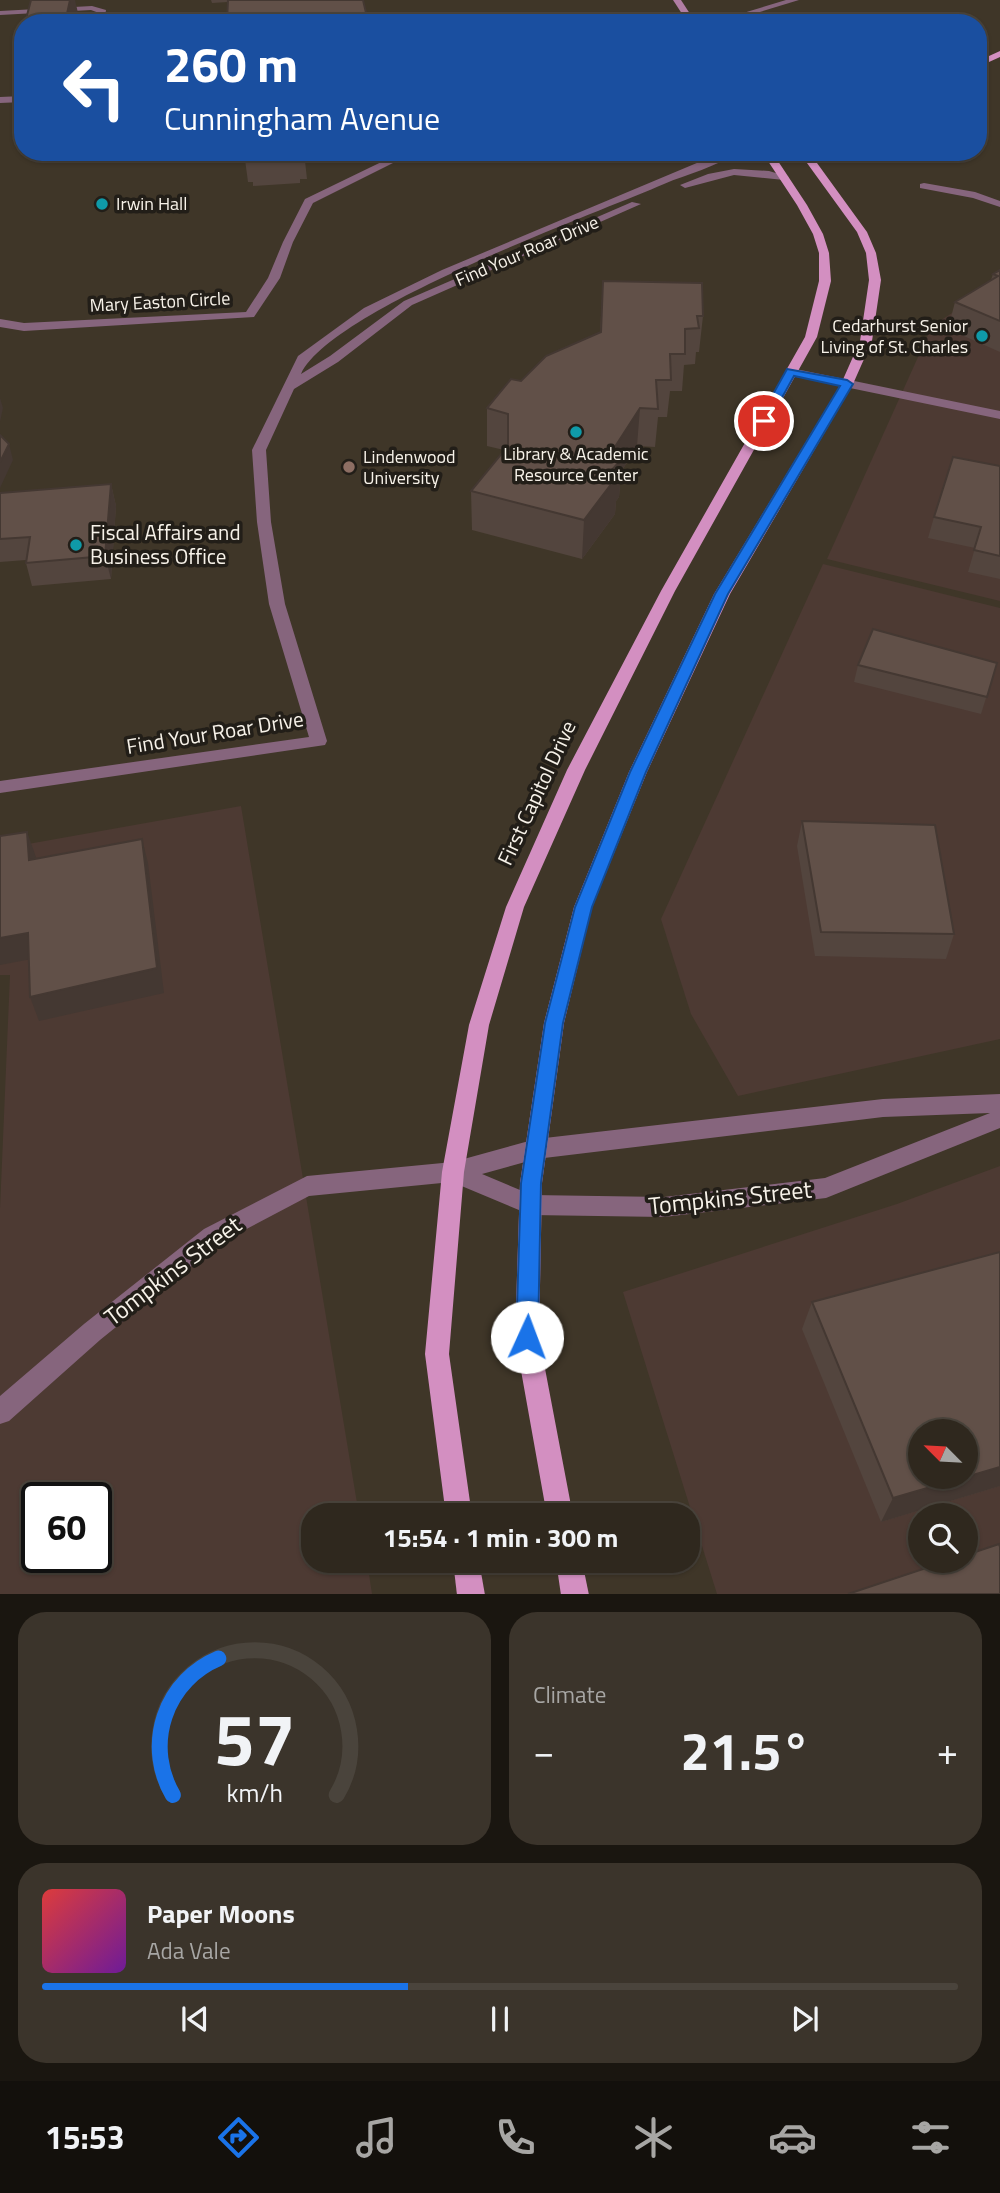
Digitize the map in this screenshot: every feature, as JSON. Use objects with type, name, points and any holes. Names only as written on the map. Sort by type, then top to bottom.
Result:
[{"type":"main road","name":"First Capitol Drive","points":[[457,1503],[437,1354],[453,1172],[479,1025],[515,906],[576,770],[650,627],[811,337],[825,281],[824,253],[818,234],[774,161]]},
{"type":"main road","points":[[558,1503],[527,1337],[531,1205],[554,1023],[583,907],[638,772],[722,594],[847,384],[866,341],[875,280],[871,253],[862,232],[810,161]]},
{"type":"main road","points":[[818,172],[821,161]]},
{"type":"main road","points":[[468,1573],[471,1594]]},
{"type":"main road","points":[[571,1573],[575,1594]]},
{"type":"street","points":[[746,14],[795,0]]},
{"type":"street","points":[[0,13],[92,8],[102,14]]},
{"type":"street","name":"Mary Easton Circle","points":[[0,323],[24,327],[250,314],[274,278],[288,242],[309,201],[391,161]]},
{"type":"street","name":"Find Your Roar Drive","points":[[0,787],[320,741],[277,604],[264,522],[259,450],[302,359],[368,310],[458,266],[710,161]]},
{"type":"street","name":"Find Your Roar Drive","points":[[291,386],[334,359],[408,303],[638,203],[727,172],[751,170],[784,177]]},
{"type":"street","points":[[924,186],[975,195],[1000,204]]},
{"type":"street","points":[[791,372],[1000,415]]},
{"type":"street","name":"Tompkins Street","points":[[0,1412],[92,1332],[212,1236],[307,1186],[453,1172],[536,1149],[883,1108],[1000,1102]]},
{"type":"street","name":"Tompkins Street","points":[[453,1172],[531,1205],[664,1207],[826,1188],[1000,1118]]},
{"type":"shaded area","points":[[1000,282],[1000,601],[827,559],[932,326]]},
{"type":"shaded area","points":[[823,564],[1000,608],[1000,1039],[738,1096],[691,1014],[661,919]]},
{"type":"shaded area","points":[[241,806],[357,1503],[301,1503],[301,1573],[369,1573],[372,1594],[0,1594],[0,1209],[10,975],[0,975],[0,849]]},
{"type":"shaded area","points":[[1000,1166],[1000,1594],[717,1594],[700,1539],[700,1503],[689,1503],[623,1292],[897,1204]]},
{"type":"building","points":[[31,0],[70,0],[67,14],[27,14]]},
{"type":"building","points":[[228,0],[363,0],[366,14],[227,14]]},
{"type":"building","points":[[1000,270],[1000,321],[955,302],[998,276],[993,274]]},
{"type":"building","name":"Library & Academic Resource Center","points":[[603,281],[702,283],[703,316],[697,316],[699,328],[685,329],[685,354],[670,354],[671,380],[656,380],[658,409],[640,408],[609,456],[622,459],[609,473],[618,475],[584,520],[471,491],[508,446],[508,414],[487,408],[511,379],[521,381],[546,356],[601,332]]},
{"type":"building","points":[[0,435],[9,444],[0,462]]},
{"type":"building","points":[[953,457],[1000,466],[1000,556],[974,550],[981,527],[934,517]]},
{"type":"building","points":[[111,484],[105,556],[26,563],[30,537],[0,539],[0,493]]},
{"type":"building","points":[[873,629],[997,663],[987,697],[858,665]]},
{"type":"building","points":[[802,821],[935,825],[954,934],[821,932]]},
{"type":"building","points":[[27,832],[29,860],[142,839],[157,968],[30,997],[28,933],[0,938],[0,836]]},
{"type":"building","points":[[1000,1252],[1000,1467],[978,1473],[978,1419],[908,1419],[908,1489],[924,1489],[893,1498],[812,1302]]},
{"type":"building","points":[[999,1544],[1000,1594],[848,1594],[911,1573],[978,1573],[978,1551]]},
{"type":"place","name":"Irwin Hall","points":[[102,204]]},
{"type":"place","name":"Cedarhurst Senior Living of St. Charles","points":[[982,336]]},
{"type":"place","name":"Library & Academic Resource Center","points":[[576,432]]},
{"type":"place","name":"Lindenwood University","points":[[349,467]]},
{"type":"place","name":"Fiscal Affairs and Business Office","points":[[76,545]]},
{"type":"route","points":[[527,1337],[531,1183],[554,1023],[583,907],[638,772],[722,594],[847,384],[791,372],[764,421]]}]
